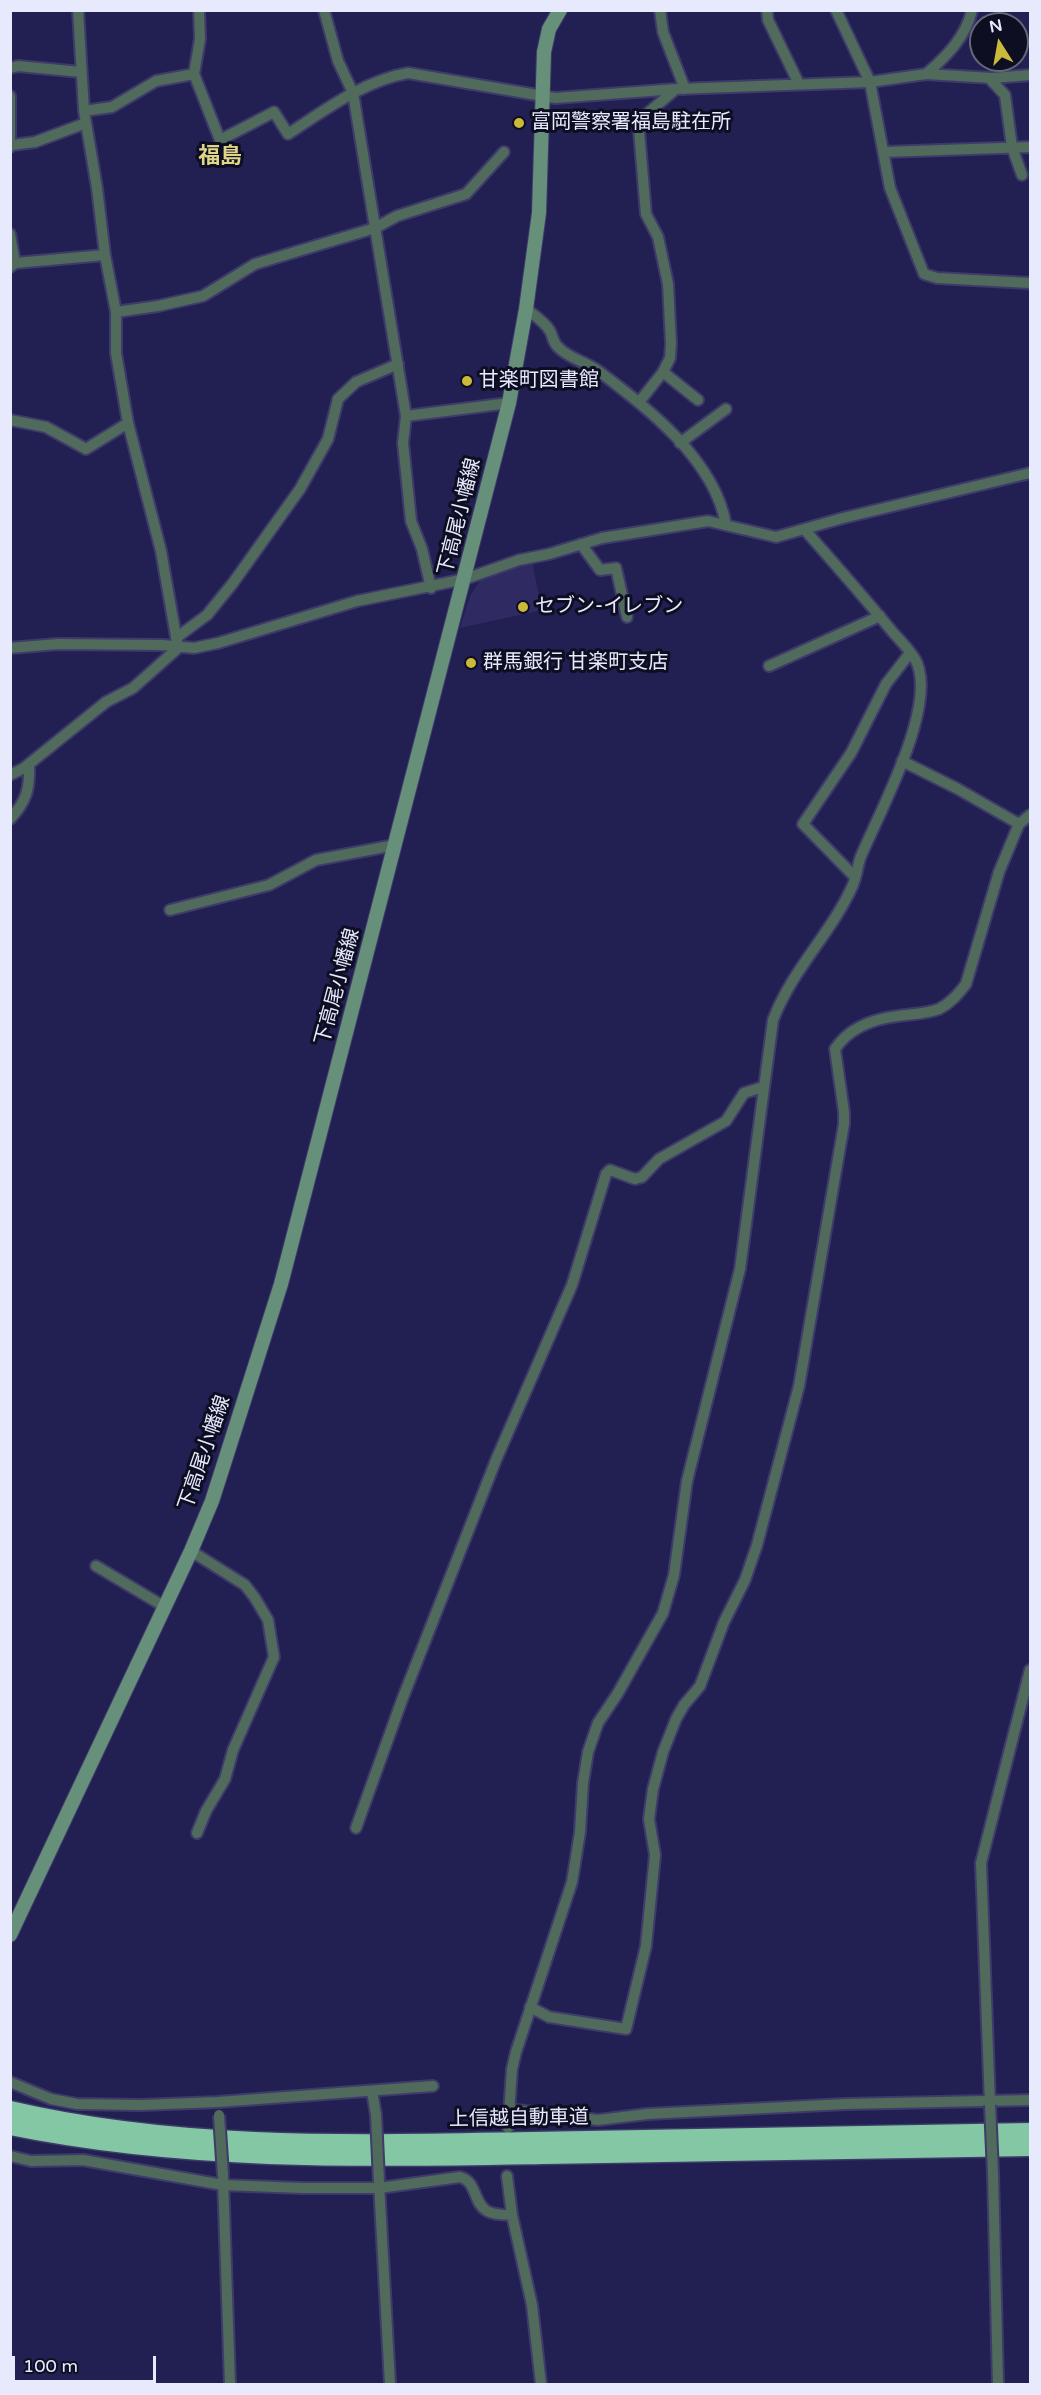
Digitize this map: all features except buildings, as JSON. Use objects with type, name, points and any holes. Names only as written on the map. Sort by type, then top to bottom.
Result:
[{"type":"highway","name":"上信越自動車道","points":[[10,2110],[146,2133],[280,2142],[446,2143],[1030,2132]]},
{"type":"highway","name":"上信越自動車道","points":[[10,2126],[113,2144],[217,2154],[272,2156],[414,2157],[1030,2147]]},
{"type":"main road","name":"下高尾小幡線","points":[[11,1933],[191,1551],[215,1491],[280,1284],[509,403],[526,309],[539,213],[546,40],[549,29],[560,10]]},
{"type":"street","points":[[78,10],[84,111],[105,255],[116,312],[116,352],[128,423],[161,551],[177,643]]},
{"type":"street","points":[[199,10],[200,39],[194,74],[220,140],[274,112],[288,134],[352,93],[389,76],[408,73],[493,86],[543,97],[576,98],[680,89],[870,82],[926,74],[988,78],[1030,75]]},
{"type":"street","points":[[324,10],[338,61],[352,93],[406,416],[403,443],[411,521],[422,549],[430,588]]},
{"type":"street","points":[[660,10],[663,32],[680,89]]},
{"type":"street","points":[[767,10],[768,20],[799,84]]},
{"type":"street","points":[[837,10],[870,82],[890,188],[924,274],[937,278],[1030,283]]},
{"type":"street","points":[[926,74],[958,41],[969,22],[972,10]]},
{"type":"street","points":[[10,68],[18,66],[81,72]]},
{"type":"street","points":[[84,111],[112,107],[156,81],[194,74]]},
{"type":"street","points":[[988,78],[1005,95],[1012,147],[1022,174]]},
{"type":"street","points":[[640,401],[663,372],[670,357],[671,345],[668,284],[658,237],[646,214],[639,131],[649,112],[680,89]]},
{"type":"street","points":[[10,96],[11,146],[35,142],[86,123]]},
{"type":"street","points":[[884,152],[1030,147]]},
{"type":"street","points":[[116,312],[203,296],[255,264],[375,228],[397,216],[466,194],[504,152]]},
{"type":"street","points":[[10,234],[13,265],[105,255]]},
{"type":"street","points":[[526,309],[549,329],[556,346],[570,356],[587,363],[640,401],[680,443],[706,473],[717,494],[726,525]]},
{"type":"street","points":[[10,775],[29,764],[106,702],[133,688],[207,615],[300,489],[328,439],[338,399],[356,382],[398,364]]},
{"type":"street","points":[[663,372],[698,400]]},
{"type":"street","points":[[406,416],[509,403]]},
{"type":"street","points":[[680,443],[726,409]]},
{"type":"street","points":[[10,420],[46,427],[86,449],[128,423]]},
{"type":"street","points":[[10,648],[58,644],[162,645],[177,643],[194,648],[357,602],[465,579],[519,560],[602,538],[708,521],[776,537],[843,518],[1030,473]]},
{"type":"street","points":[[508,2128],[508,2109],[516,2052],[572,1882],[580,1832],[583,1783],[588,1752],[598,1723],[618,1693],[663,1613],[674,1575],[687,1481],[740,1269],[773,1020],[783,996],[799,969],[835,917],[853,885],[860,860],[916,722],[921,693],[916,661],[805,530]]},
{"type":"street","points":[[582,544],[600,570],[616,568],[627,617]]},
{"type":"street","points":[[769,666],[880,616]]},
{"type":"street","points":[[855,877],[803,824],[851,753],[886,684],[910,653]]},
{"type":"street","points":[[902,761],[958,789],[1019,824]]},
{"type":"street","points":[[10,819],[22,807],[30,784],[29,764]]},
{"type":"street","points":[[530,2007],[549,2017],[626,2029],[646,1947],[655,1855],[649,1819],[653,1789],[663,1752],[676,1719],[700,1686],[724,1622],[745,1580],[799,1386],[844,1124],[835,1050],[851,1031],[867,1023],[937,1010],[955,997],[966,984],[999,872],[1019,824],[1030,815]]},
{"type":"street","points":[[170,910],[269,885],[316,860],[395,845]]},
{"type":"street","points":[[356,1828],[402,1700],[496,1460],[572,1285],[606,1174],[610,1170],[635,1179],[642,1177],[659,1159],[726,1121],[744,1093],[763,1087]]},
{"type":"street","points":[[191,1551],[244,1585],[255,1598],[268,1620],[274,1657],[237,1739],[225,1779],[206,1811],[197,1833]]},
{"type":"street","points":[[96,1566],[165,1607]]},
{"type":"street","points":[[998,2385],[993,2174],[981,1863],[1030,1670]]},
{"type":"street","points":[[10,2082],[51,2099],[77,2104],[141,2105],[218,2102],[433,2086]]},
{"type":"street","points":[[372,2091],[376,2115],[390,2385]]},
{"type":"street","points":[[508,2109],[591,2120],[647,2114],[845,2104],[990,2103],[1030,2100]]},
{"type":"street","points":[[218,2102],[230,2385]]},
{"type":"street","points":[[10,2156],[31,2161],[83,2160],[223,2180],[302,2188],[379,2185],[465,2177],[469,2180],[485,2210],[512,2216]]},
{"type":"street","points":[[507,2176],[512,2216],[532,2305],[541,2385]]},
{"type":"shaded area","points":[[532,561],[542,610],[460,628],[470,596],[481,579]]},
{"type":"place","name":"富岡警察署福島駐在所","points":[[519,123]]},
{"type":"place","name":"甘楽町図書館","points":[[467,381]]},
{"type":"place","name":"セブン-イレブン","points":[[523,607]]},
{"type":"place","name":"群馬銀行 甘楽町支店","points":[[471,663]]},
{"type":"district","name":"福島","points":[[220,157]]}]
